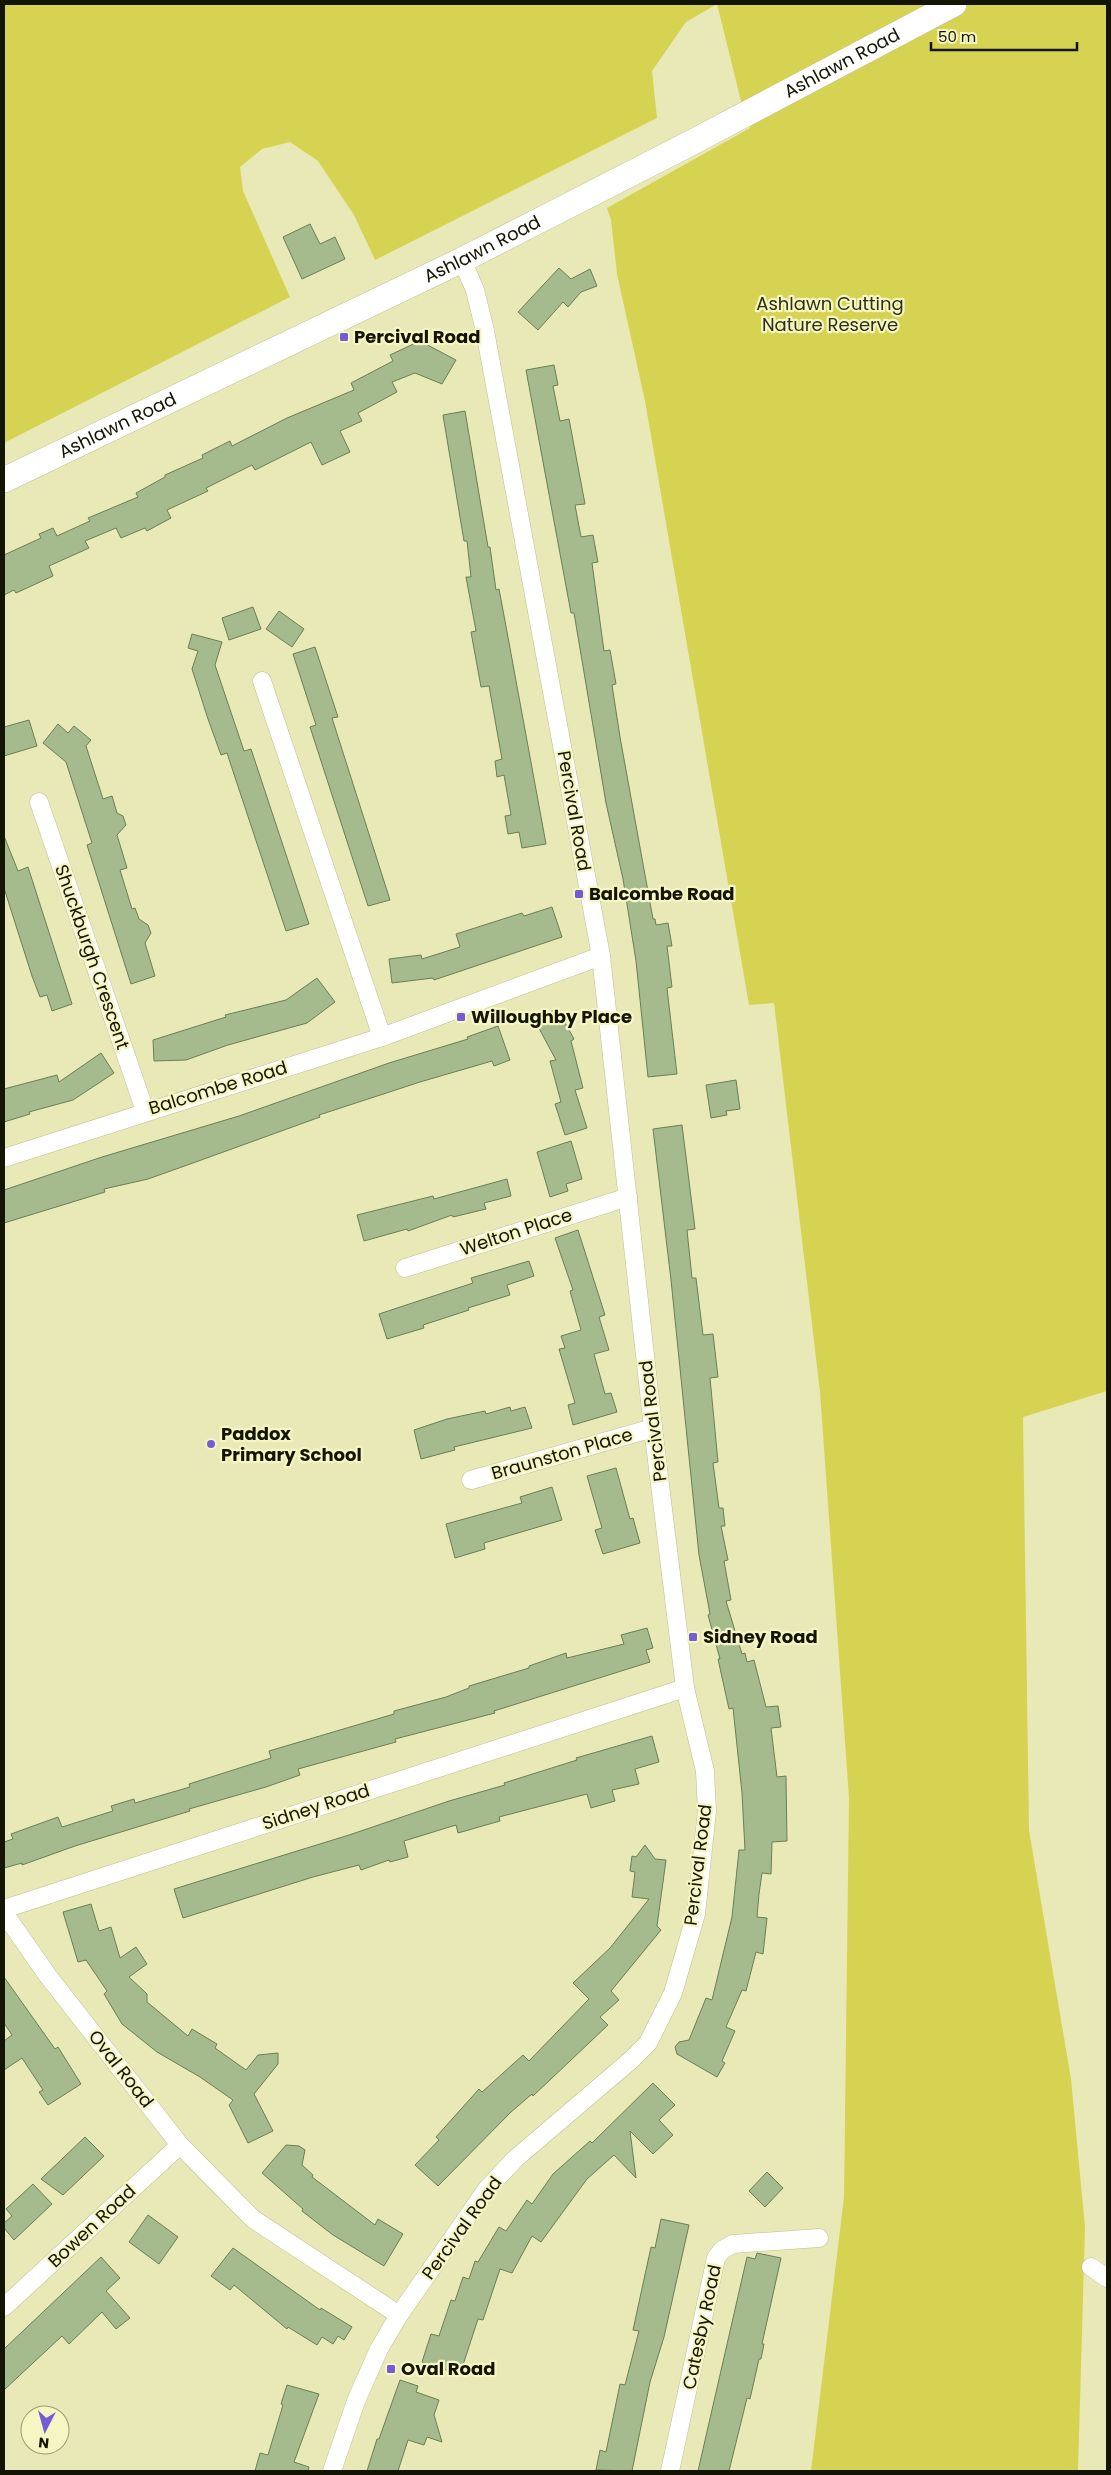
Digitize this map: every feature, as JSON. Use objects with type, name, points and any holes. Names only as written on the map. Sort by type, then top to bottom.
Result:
[{"type":"main road","name":"Ashlawn Road","points":[[4,480],[462,260],[954,4]]},
{"type":"street","name":"Percival Road","points":[[332,2471],[356,2401],[379,2349],[399,2315],[487,2189],[516,2160],[637,2055],[648,2043],[673,1993],[696,1914],[707,1811],[705,1771],[685,1688],[653,1428],[601,956],[485,331],[475,290],[462,260]]},
{"type":"street","points":[[262,681],[382,1037]]},
{"type":"street","name":"Shuckburgh Crescent","points":[[39,802],[145,1111]]},
{"type":"street","name":"Balcombe Road","points":[[4,1158],[145,1111],[382,1037],[601,956]]},
{"type":"street","name":"Welton Place","points":[[405,1268],[628,1197]]},
{"type":"street","name":"Braunston Place","points":[[471,1480],[653,1428]]},
{"type":"street","name":"Sidney Road","points":[[4,1909],[685,1688]]},
{"type":"street","name":"Oval Road","points":[[4,1913],[48,1976],[180,2145],[253,2219],[399,2315]]},
{"type":"street","name":"Bowen Road","points":[[4,2307],[180,2145]]},
{"type":"street","name":"Catesby Road","points":[[670,2471],[716,2258],[722,2250],[733,2244],[819,2238]]},
{"type":"street","points":[[1091,2267],[1107,2278]]},
{"type":"green space","points":[[4,4],[717,4],[686,22],[652,71],[657,118],[375,260],[354,215],[318,161],[290,142],[262,149],[240,167],[243,191],[290,297],[4,443]]},
{"type":"green space","name":"Ashlawn Cutting Nature Reserve","points":[[717,4],[1107,4],[1107,1391],[1023,1417],[1029,1830],[1071,2079],[1085,2227],[1078,2471],[811,2471],[844,2197],[849,1798],[820,1392],[774,1003],[749,1005],[645,401],[617,274],[611,220],[607,208],[750,128],[740,97]]},
{"type":"building","points":[[310,224],[320,244],[335,237],[345,259],[302,279],[283,237]]},
{"type":"building","points":[[559,268],[571,279],[590,269],[597,286],[581,292],[568,307],[563,302],[538,330],[518,312]]},
{"type":"building","points":[[420,341],[456,360],[442,384],[415,373],[392,382],[397,392],[358,413],[362,421],[340,431],[350,452],[322,465],[311,442],[255,470],[252,465],[206,488],[208,491],[167,510],[171,518],[147,531],[145,528],[121,538],[116,528],[85,541],[89,548],[49,566],[53,576],[16,593],[14,590],[4,595],[4,555],[41,538],[39,534],[53,528],[57,536],[90,521],[88,518],[138,497],[136,493],[165,477],[165,475],[203,458],[202,455],[230,441],[232,446],[287,418],[354,390],[351,383],[393,361],[390,355]]},
{"type":"building","points":[[554,365],[558,385],[553,386],[560,421],[569,419],[585,504],[575,505],[581,537],[593,535],[598,562],[592,563],[604,651],[610,650],[616,684],[612,685],[620,737],[653,919],[655,919],[656,925],[668,923],[672,946],[667,946],[672,987],[667,988],[677,1074],[648,1077],[636,961],[623,879],[606,803],[574,613],[571,613],[526,370]]},
{"type":"building","points":[[465,411],[496,590],[499,589],[546,844],[522,848],[519,832],[508,834],[505,816],[511,815],[504,775],[497,777],[495,761],[502,759],[489,686],[481,687],[471,632],[476,631],[466,577],[471,577],[467,541],[464,541],[443,415]]},
{"type":"building","points":[[253,607],[261,629],[229,640],[222,618]]},
{"type":"building","points":[[279,611],[304,629],[292,647],[266,629]]},
{"type":"building","points":[[192,634],[222,642],[215,665],[244,751],[251,749],[309,924],[286,931],[227,753],[221,755],[192,669],[198,651],[188,648]]},
{"type":"building","points":[[315,647],[338,717],[332,718],[390,900],[368,906],[310,727],[316,725],[293,654]]},
{"type":"building","points":[[29,720],[37,746],[4,756],[4,727]]},
{"type":"building","points":[[58,724],[68,733],[74,726],[91,740],[86,746],[103,799],[112,796],[117,813],[123,816],[126,825],[117,835],[127,868],[120,870],[132,909],[135,908],[139,919],[148,925],[151,933],[145,943],[155,976],[131,984],[87,845],[92,843],[66,762],[43,743]]},
{"type":"building","points":[[4,836],[18,871],[28,867],[72,1004],[52,1011],[47,995],[40,997],[4,888]]},
{"type":"building","points":[[552,907],[562,937],[434,980],[433,978],[392,983],[389,959],[421,955],[422,959],[460,947],[456,934],[522,913],[524,916]]},
{"type":"building","points":[[317,978],[335,1002],[307,1023],[228,1045],[186,1060],[154,1061],[153,1040],[226,1017],[225,1015],[286,1000]]},
{"type":"building","points":[[557,1008],[574,1039],[571,1041],[583,1088],[575,1090],[587,1128],[565,1135],[555,1104],[561,1102],[550,1061],[556,1060],[535,1021]]},
{"type":"building","points":[[498,1026],[510,1060],[494,1066],[492,1061],[420,1082],[319,1115],[320,1117],[148,1179],[104,1189],[105,1192],[4,1223],[4,1190],[102,1157],[239,1116],[389,1063],[468,1039],[467,1037]]},
{"type":"building","points":[[101,1053],[114,1073],[73,1100],[29,1112],[30,1114],[4,1122],[4,1089],[57,1075],[59,1082]]},
{"type":"building","points":[[736,1080],[740,1109],[726,1111],[727,1115],[711,1118],[706,1085]]},
{"type":"building","points":[[682,1125],[695,1229],[687,1230],[692,1278],[696,1278],[703,1335],[713,1334],[718,1377],[710,1378],[718,1462],[713,1463],[719,1508],[723,1508],[725,1526],[721,1526],[728,1560],[724,1561],[731,1600],[726,1601],[742,1654],[745,1653],[747,1662],[754,1660],[766,1707],[778,1706],[781,1727],[771,1728],[777,1777],[786,1776],[787,1841],[772,1842],[771,1874],[762,1873],[759,1894],[757,1917],[767,1918],[763,1954],[756,1952],[746,1991],[742,1990],[726,2027],[735,2031],[722,2061],[725,2063],[717,2077],[677,2054],[675,2047],[679,2042],[689,2040],[706,1998],[712,2000],[732,1917],[739,1850],[745,1850],[742,1793],[733,1708],[729,1709],[718,1659],[720,1659],[708,1615],[710,1614],[699,1555],[671,1280],[653,1129]]},
{"type":"building","points":[[571,1141],[582,1179],[566,1184],[568,1191],[550,1197],[537,1152]]},
{"type":"building","points":[[507,1179],[511,1196],[484,1203],[486,1209],[453,1217],[452,1215],[408,1231],[407,1229],[364,1241],[357,1215],[433,1196],[434,1199]]},
{"type":"building","points":[[578,1230],[605,1315],[599,1317],[609,1350],[594,1354],[605,1394],[611,1393],[617,1412],[573,1425],[568,1405],[575,1403],[559,1349],[565,1348],[561,1336],[581,1330],[570,1291],[573,1290],[555,1238]]},
{"type":"building","points":[[529,1261],[534,1276],[507,1285],[510,1295],[423,1325],[424,1328],[387,1339],[379,1314],[473,1283],[471,1278]]},
{"type":"building","points":[[510,1407],[511,1411],[525,1407],[532,1428],[454,1447],[455,1450],[421,1459],[414,1430],[447,1419],[485,1411],[486,1414]]},
{"type":"building","points":[[616,1468],[630,1519],[633,1518],[640,1543],[603,1554],[595,1530],[602,1528],[587,1476]]},
{"type":"building","points":[[552,1487],[562,1520],[484,1543],[485,1549],[455,1558],[446,1524],[522,1503],[520,1497]]},
{"type":"building","points":[[647,1628],[653,1648],[646,1650],[650,1662],[494,1711],[495,1713],[395,1739],[396,1742],[298,1769],[300,1775],[266,1787],[189,1809],[190,1811],[75,1846],[22,1865],[22,1863],[4,1868],[4,1842],[13,1839],[11,1834],[58,1817],[62,1827],[113,1811],[111,1806],[134,1799],[135,1803],[190,1787],[189,1784],[271,1758],[269,1751],[394,1714],[394,1711],[446,1697],[469,1688],[469,1686],[529,1668],[529,1666],[566,1653],[567,1658],[624,1644],[621,1635]]},
{"type":"building","points":[[652,1736],[659,1762],[635,1769],[639,1784],[612,1790],[615,1801],[591,1808],[587,1794],[499,1817],[500,1821],[458,1833],[456,1825],[404,1841],[408,1857],[390,1862],[389,1860],[361,1870],[359,1865],[313,1877],[183,1918],[174,1889],[349,1835],[449,1801],[505,1785],[504,1783],[577,1760],[576,1758]]},
{"type":"building","points":[[645,1845],[655,1859],[666,1860],[657,1926],[661,1930],[611,1991],[619,2000],[600,2017],[608,2025],[533,2096],[532,2094],[511,2112],[438,2186],[415,2165],[439,2140],[436,2137],[479,2089],[482,2092],[523,2055],[529,2061],[589,1999],[573,1983],[610,1948],[649,1899],[632,1897],[635,1872],[630,1871],[632,1856],[636,1857]]},
{"type":"building","points":[[91,1904],[99,1931],[111,1927],[120,1958],[136,1947],[147,1964],[129,1977],[147,1994],[147,2002],[188,2036],[192,2029],[217,2044],[215,2048],[246,2070],[258,2055],[278,2053],[278,2064],[254,2094],[273,2131],[248,2143],[229,2105],[233,2100],[200,2077],[157,2052],[122,2024],[104,1994],[107,1991],[86,1960],[78,1962],[63,1912]]},
{"type":"building","points":[[4,1977],[55,2049],[58,2047],[81,2084],[48,2105],[39,2092],[43,2090],[22,2058],[4,2070],[4,2041],[12,2035],[4,2023]]},
{"type":"building","points":[[653,2083],[675,2105],[659,2120],[673,2135],[653,2154],[630,2131],[636,2178],[614,2155],[587,2179],[541,2242],[532,2236],[512,2273],[500,2269],[483,2320],[478,2319],[463,2365],[458,2363],[455,2373],[422,2362],[431,2334],[439,2336],[451,2300],[455,2301],[463,2277],[469,2279],[475,2261],[478,2262],[499,2227],[506,2231],[527,2200],[532,2204],[553,2174],[590,2141],[592,2143]]},
{"type":"building","points":[[85,2137],[104,2156],[63,2195],[41,2179]]},
{"type":"building","points":[[286,2145],[299,2146],[305,2150],[302,2165],[313,2175],[312,2177],[375,2225],[378,2219],[403,2234],[384,2266],[333,2235],[302,2211],[303,2209],[262,2173]]},
{"type":"building","points":[[767,2172],[783,2188],[765,2207],[749,2191]]},
{"type":"building","points":[[33,2184],[52,2204],[14,2240],[4,2228],[4,2223],[12,2216],[6,2209]]},
{"type":"building","points":[[148,2215],[178,2237],[159,2264],[129,2242]]},
{"type":"building","points":[[661,2219],[689,2225],[664,2337],[650,2382],[632,2471],[596,2470],[600,2450],[606,2452],[620,2384],[625,2385],[639,2331],[633,2330],[651,2247],[655,2248]]},
{"type":"building","points":[[233,2248],[320,2310],[321,2308],[352,2327],[344,2340],[338,2336],[333,2344],[322,2337],[317,2345],[288,2327],[287,2329],[234,2285],[230,2290],[211,2276]]},
{"type":"building","points":[[757,2253],[781,2258],[762,2344],[764,2344],[761,2359],[759,2359],[750,2399],[747,2398],[729,2471],[698,2471],[747,2257],[755,2259]]},
{"type":"building","points":[[101,2257],[120,2278],[106,2291],[130,2318],[116,2329],[102,2312],[69,2344],[62,2336],[4,2390],[4,2349]]},
{"type":"building","points":[[400,2380],[418,2386],[416,2392],[439,2400],[434,2415],[442,2442],[427,2437],[424,2445],[408,2440],[398,2471],[367,2471],[377,2439],[379,2439]]},
{"type":"building","points":[[287,2385],[319,2394],[294,2462],[309,2467],[308,2471],[255,2471],[260,2453],[268,2455]]},
{"type":"place","name":"Percival Road","points":[[344,337]]},
{"type":"place","name":"Balcombe Road","points":[[579,894]]},
{"type":"place","name":"Willoughby Place","points":[[461,1017]]},
{"type":"place","name":"Paddox Primary School","points":[[211,1444]]},
{"type":"place","name":"Sidney Road","points":[[693,1637]]},
{"type":"place","name":"Oval Road","points":[[391,2369]]}]
